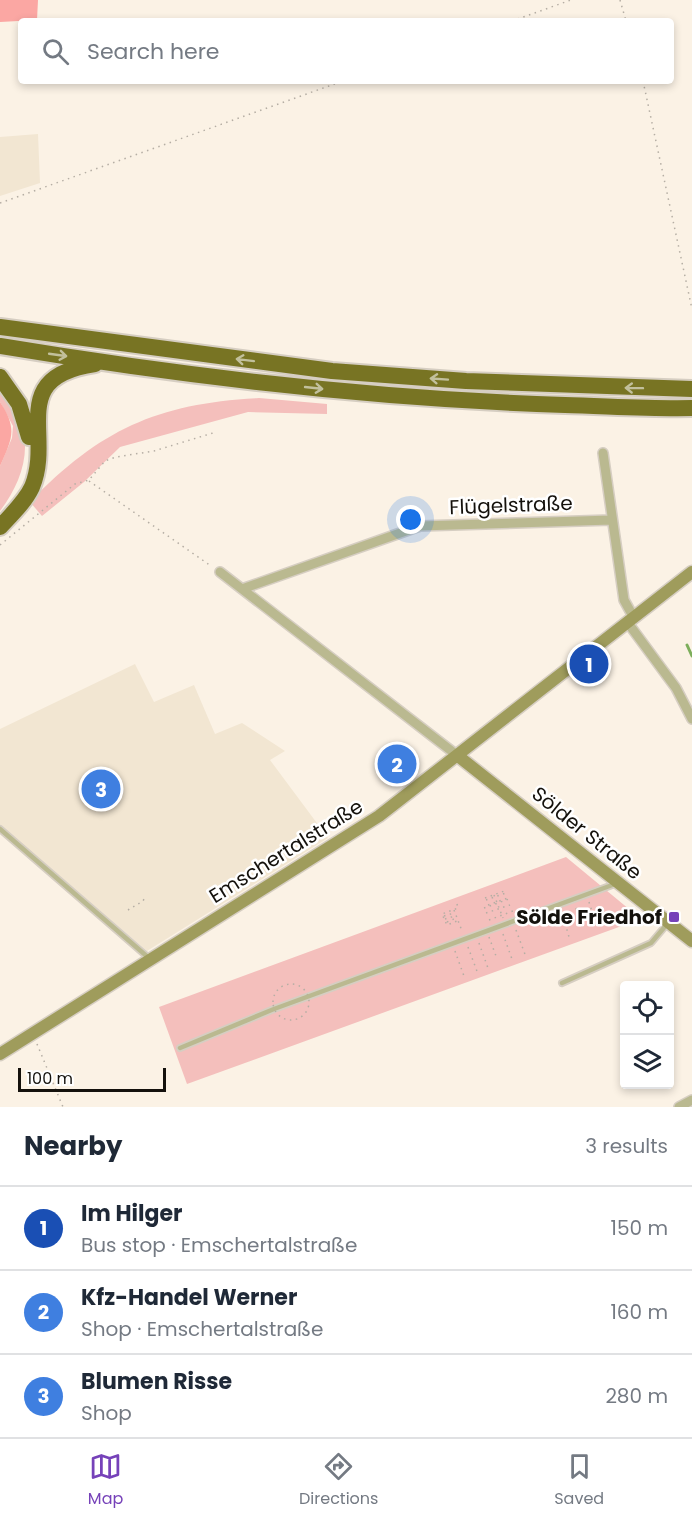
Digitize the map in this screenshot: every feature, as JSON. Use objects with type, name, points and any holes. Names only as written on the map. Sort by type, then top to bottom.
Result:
[{"type":"highway","points":[[0,327],[332,371],[478,382],[692,389]]},
{"type":"highway","points":[[0,346],[237,380],[433,399],[692,408]]},
{"type":"highway","points":[[0,527],[20,506],[32,487],[37,465],[37,406],[42,393],[53,380],[70,371],[106,362]]},
{"type":"highway","points":[[0,377],[14,394],[24,415],[30,446],[23,484],[0,517]]},
{"type":"main road","name":"Emschertalstraße","points":[[0,1053],[379,816],[692,572]]},
{"type":"main road","name":"Sölder Straße","points":[[458,756],[692,940]]},
{"type":"street","points":[[603,453],[624,600],[631,620],[676,688],[692,719]]},
{"type":"street","name":"Flügelstraße","points":[[243,589],[420,526],[611,520]]},
{"type":"street","points":[[220,572],[458,756]]},
{"type":"lane","points":[[0,829],[150,959]]},
{"type":"lane","points":[[180,1048],[246,1019],[618,883]]},
{"type":"lane","points":[[562,983],[651,943],[669,923]]},
{"type":"path","points":[[520,18],[571,0]]},
{"type":"path","points":[[620,0],[625,18]]},
{"type":"path","points":[[0,203],[335,84]]},
{"type":"path","points":[[644,84],[692,309]]},
{"type":"path","points":[[0,545],[75,484],[89,480],[105,461],[153,451],[213,433]]},
{"type":"path","points":[[89,480],[220,572]]},
{"type":"path","points":[[486,899],[506,891]]},
{"type":"path","points":[[591,893],[589,902],[596,924]]},
{"type":"path","points":[[495,896],[513,962]]},
{"type":"path","points":[[128,910],[143,902],[145,897]]},
{"type":"path","points":[[484,908],[508,899]]},
{"type":"path","points":[[573,900],[583,930]]},
{"type":"path","points":[[566,902],[562,913],[569,937]]},
{"type":"path","points":[[488,905],[497,903]]},
{"type":"path","points":[[444,919],[456,917],[447,925],[444,919],[442,914],[458,908],[457,904]]},
{"type":"path","points":[[486,913],[510,905]]},
{"type":"path","points":[[489,920],[513,911]]},
{"type":"path","points":[[513,921],[526,957]]},
{"type":"path","points":[[487,931],[496,956]]},
{"type":"path","points":[[476,935],[489,970]]},
{"type":"path","points":[[452,944],[465,979]]},
{"type":"path","points":[[33,1033],[63,1107]]},
{"type":"shaded area","points":[[0,0],[38,0],[37,18],[18,18],[18,21],[0,22]]},
{"type":"shaded area","points":[[38,134],[40,183],[0,196],[0,137]]},
{"type":"shaded area","points":[[0,385],[19,417],[25,446],[18,480],[0,511],[0,466],[12,438],[13,426],[0,402]]},
{"type":"shaded area","points":[[259,398],[327,404],[327,414],[248,412],[120,447],[84,482],[42,516],[30,502],[81,456],[133,424],[191,406]]},
{"type":"shaded area","points":[[0,402],[6,411],[11,434],[0,466]]},
{"type":"shaded area","points":[[135,664],[154,702],[194,685],[215,734],[242,723],[285,751],[270,760],[328,838],[147,951],[0,825],[0,729]]},
{"type":"shaded area","points":[[566,857],[641,919],[187,1084],[159,1007]]},
{"type":"waterway","points":[[687,645],[692,656]]},
{"type":"place","name":"Im Hilger","points":[[589,664]]},
{"type":"place","name":"Kfz-Handel Werner","points":[[397,764]]},
{"type":"place","name":"Blumen Risse","points":[[101,789]]},
{"type":"place","name":"Sölde Friedhof","points":[[674,917]]}]
